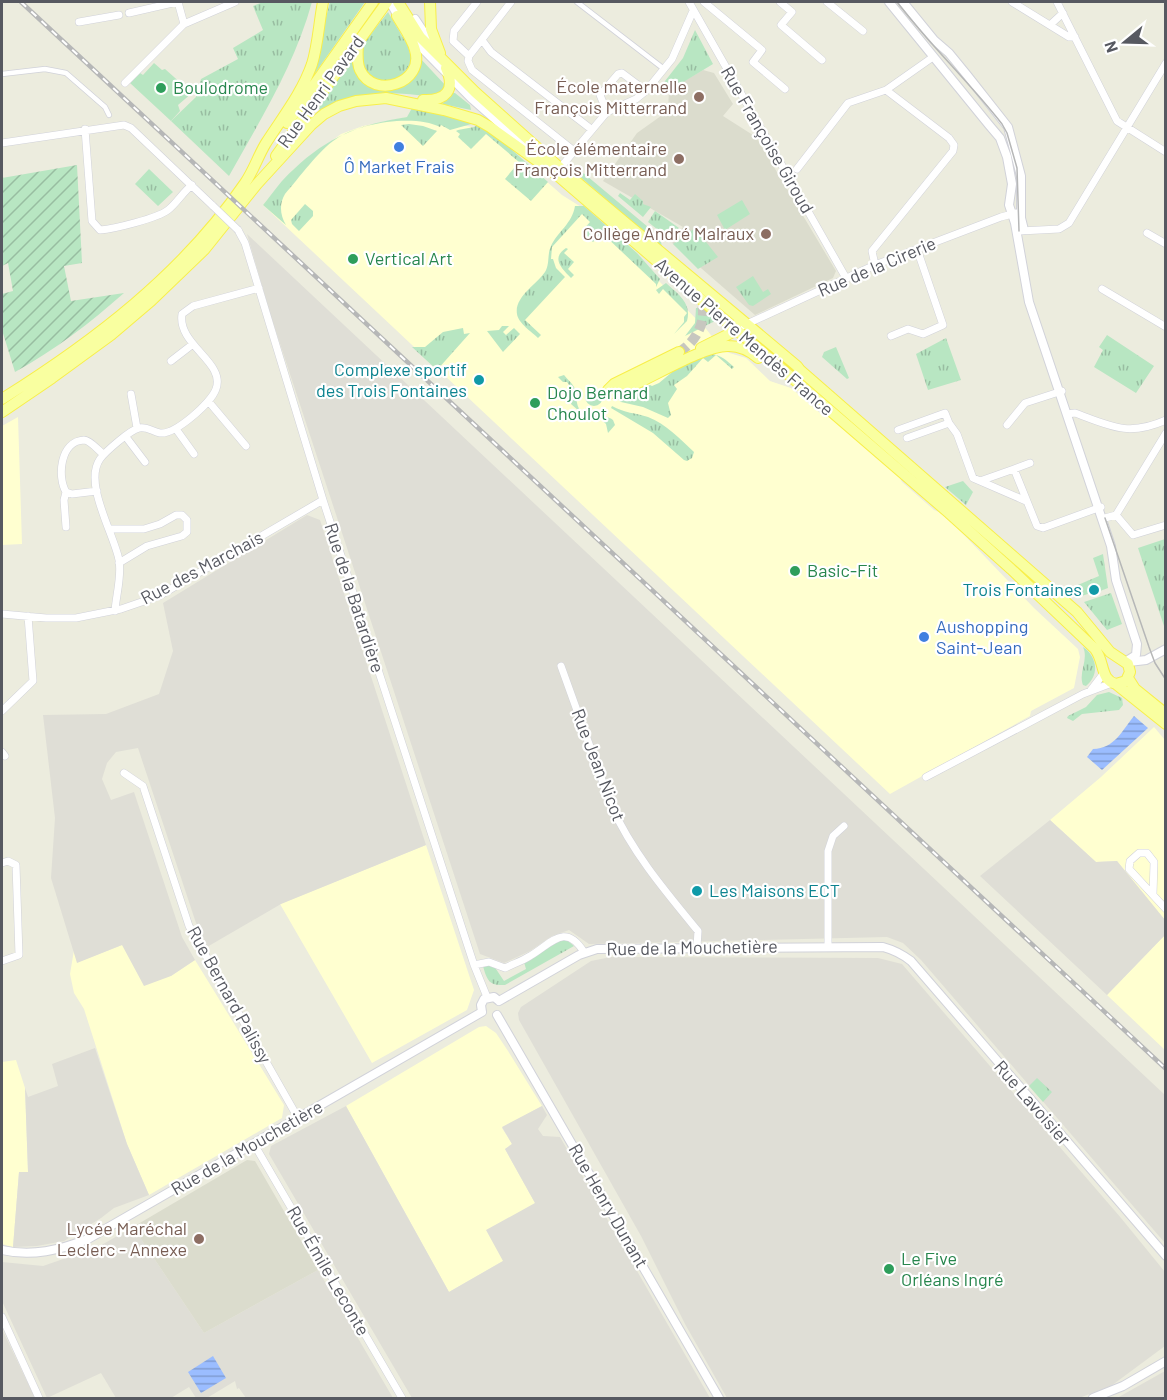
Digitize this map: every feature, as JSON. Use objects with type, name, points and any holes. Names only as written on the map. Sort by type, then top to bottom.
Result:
[{"type":"main road","points":[[2,399],[71,354],[136,303],[216,221],[252,172],[264,147],[303,84],[312,63],[323,2]]},
{"type":"main road","name":"Rue Henri Pavard","points":[[252,172],[373,2]]},
{"type":"main road","name":"Rue Henri Pavard","points":[[257,184],[358,41],[389,2]]},
{"type":"main road","points":[[2,412],[103,341],[150,301],[204,250],[257,184],[324,114],[356,101],[386,98],[434,100],[441,98],[448,91],[451,78],[431,29],[430,2]]},
{"type":"main road","points":[[358,41],[358,63],[364,76],[376,83],[389,86],[400,83],[408,77],[413,69],[415,50],[401,6]]},
{"type":"main road","name":"Avenue Pierre Mendès France","points":[[401,6],[420,37],[558,171],[1011,569],[1095,649],[1107,680],[1166,724]]},
{"type":"main road","points":[[386,98],[444,110],[478,120],[558,171]]},
{"type":"main road","name":"Avenue Pierre Mendès France","points":[[558,171],[594,196],[748,324],[1077,612],[1097,638],[1125,667],[1135,689],[1166,714]]},
{"type":"main road","points":[[594,196],[687,281]]},
{"type":"main road","points":[[620,389],[736,329],[736,314]]},
{"type":"main road","points":[[679,352],[614,384],[608,392],[627,388],[695,356],[726,346],[751,351],[777,373],[789,376]]},
{"type":"main road","points":[[1104,670],[1108,662],[1125,667],[1123,683],[1114,684]]},
{"type":"street","points":[[129,12],[177,2],[184,24]]},
{"type":"street","points":[[125,83],[184,24],[235,2]]},
{"type":"street","name":"Avenue Pierre Mendès France","points":[[389,2],[401,6],[416,43],[451,78],[558,171]]},
{"type":"street","points":[[469,56],[456,45],[452,36],[477,2]]},
{"type":"street","points":[[511,2],[469,56],[468,61],[472,70],[574,151]]},
{"type":"street","points":[[578,2],[664,69]]},
{"type":"street","name":"Rue Françoise Giroud","points":[[689,2],[846,278]]},
{"type":"street","points":[[704,2],[762,50],[753,62],[785,89]]},
{"type":"street","points":[[780,2],[792,12],[781,25],[822,60]]},
{"type":"street","points":[[827,2],[863,31]]},
{"type":"street","points":[[889,2],[1004,146],[1011,177],[1009,205],[1017,226],[1029,302],[1102,515],[1113,553],[1116,580],[1138,651],[1125,667]]},
{"type":"street","points":[[903,2],[934,40],[955,60],[1005,122],[1020,165],[1021,212],[1017,226]]},
{"type":"street","points":[[1012,2],[1069,37],[1075,37]]},
{"type":"street","points":[[1057,2],[1117,121],[1166,152]]},
{"type":"street","points":[[558,171],[607,112],[636,99],[646,91],[672,59],[693,11]]},
{"type":"street","points":[[1050,25],[1063,13]]},
{"type":"street","points":[[80,22],[119,15]]},
{"type":"street","points":[[482,40],[491,52],[591,129]]},
{"type":"street","points":[[797,169],[848,103],[886,90],[933,57]]},
{"type":"street","points":[[2,74],[45,69],[66,73],[105,107],[109,115]]},
{"type":"street","points":[[1017,226],[1059,229],[1069,223],[1164,69]]},
{"type":"street","points":[[607,112],[600,95],[618,74],[629,76],[646,91]]},
{"type":"street","points":[[875,265],[872,251],[953,151],[954,146],[949,138],[886,90]]},
{"type":"street","name":"Rue de la Batardière","points":[[85,129],[124,125],[131,128],[238,230],[245,243],[323,500],[474,965],[487,998]]},
{"type":"street","points":[[2,143],[85,129],[92,220],[100,230],[109,230],[159,215],[168,210],[192,185]]},
{"type":"street","name":"Rue de la Cirerie","points":[[736,329],[875,265],[917,249],[1017,226],[1021,212]]},
{"type":"street","points":[[1147,233],[1166,244]]},
{"type":"street","points":[[891,336],[908,329],[922,334],[943,325],[917,249]]},
{"type":"street","points":[[115,611],[119,563],[110,529],[99,503],[95,474],[97,464],[103,454],[136,428],[144,427],[160,433],[169,433],[209,402],[217,388],[216,375],[180,325],[182,314],[193,306],[259,288]]},
{"type":"street","points":[[1102,289],[1166,327]]},
{"type":"street","points":[[171,361],[192,344]]},
{"type":"street","points":[[1007,425],[1025,403],[1061,392]]},
{"type":"street","points":[[131,394],[136,428]]},
{"type":"street","points":[[209,402],[246,446]]},
{"type":"street","points":[[898,430],[945,413],[957,434],[973,478],[1026,501]]},
{"type":"street","points":[[1069,414],[1075,413],[1124,429],[1145,427],[1166,420]]},
{"type":"street","points":[[907,438],[949,423]]},
{"type":"street","points":[[177,429],[194,454]]},
{"type":"street","points":[[1116,515],[1166,433]]},
{"type":"street","points":[[126,437],[145,462]]},
{"type":"street","points":[[97,491],[72,494],[66,492],[63,487],[62,471],[66,452],[84,440],[103,454]]},
{"type":"street","points":[[980,481],[1030,463]]},
{"type":"street","points":[[1014,469],[1037,526],[1043,528],[1102,515],[1116,515],[1133,535],[1166,525]]},
{"type":"street","points":[[66,492],[64,500],[66,527]]},
{"type":"street","name":"Rue des Marchais","points":[[2,614],[76,618],[115,611],[159,596],[323,500]]},
{"type":"street","points":[[110,529],[144,529],[160,524],[176,515],[182,515],[187,520],[187,532],[182,536],[147,546],[119,563]]},
{"type":"street","points":[[2,711],[33,681],[28,616]]},
{"type":"street","points":[[1125,667],[1146,660],[1166,649]]},
{"type":"street","name":"Rue Jean Nicot","points":[[561,666],[611,805],[621,826],[655,878],[698,931],[698,947]]},
{"type":"street","points":[[1091,690],[1104,670]]},
{"type":"street","points":[[926,777],[1091,690],[1114,684]]},
{"type":"street","name":"Rue Bernard Palissy","points":[[124,773],[143,786],[189,926],[298,1118]]},
{"type":"street","points":[[828,946],[829,843],[844,826]]},
{"type":"street","points":[[1153,895],[1155,867],[1153,858],[1143,852],[1135,854],[1130,861],[1130,869],[1153,895],[1166,909]]},
{"type":"street","points":[[2,863],[8,861],[16,865],[19,955],[2,961]]},
{"type":"street","points":[[474,965],[489,962],[504,968],[564,936],[573,938],[584,952]]},
{"type":"street","name":"Rue de la Mouchetière","points":[[499,1002],[584,952],[603,948],[828,946],[884,947],[897,952]]},
{"type":"street","name":"Rue Lavoisier","points":[[897,952],[911,961],[1166,1256]]},
{"type":"street","points":[[494,997],[499,1002],[500,1010],[497,1015],[489,1017],[482,1012],[482,1002],[487,998],[494,997]]},
{"type":"street","name":"Rue de la Mouchetière","points":[[2,1250],[24,1253],[48,1252],[88,1239],[482,1012]]},
{"type":"street","name":"Rue Henry Dunant","points":[[497,1015],[719,1398]]},
{"type":"street","name":"Rue Émile Leconte","points":[[254,1144],[402,1398]]},
{"type":"street","points":[[2,1317],[39,1398]]},
{"type":"street","points":[[1093,1398],[1123,1386],[1166,1361]]},
{"type":"shaded area","points":[[703,70],[714,73],[733,104],[723,116],[756,137],[836,271],[833,278],[755,315],[671,242],[683,227],[603,181],[637,133],[668,111],[669,90]]},
{"type":"shaded area","points":[[407,117],[479,128],[495,136],[562,195],[586,210],[637,253],[655,277],[707,330],[723,351],[746,358],[770,381],[791,388],[820,413],[828,413],[897,473],[902,482],[934,510],[944,514],[1034,608],[1078,649],[1080,657],[1074,688],[1031,711],[1030,716],[890,794],[263,205],[293,170],[341,134],[363,126]]},
{"type":"shaded area","points":[[247,234],[1165,1095],[1165,1243],[921,960],[903,943],[887,937],[589,944],[569,930],[552,936],[530,951],[504,963],[480,954],[270,313]]},
{"type":"shaded area","points":[[18,417],[22,544],[2,545],[2,426]]},
{"type":"shaded area","points":[[307,515],[320,520],[426,845],[281,904],[207,947],[196,923],[138,748],[116,752],[107,763],[102,779],[111,800],[134,792],[182,937],[195,960],[171,976],[144,986],[122,945],[77,963],[51,878],[55,818],[43,715],[106,714],[159,694],[173,651],[163,603]]},
{"type":"shaded area","points":[[1154,727],[1165,740],[1165,920],[1117,861],[1096,862],[1050,820],[1101,777]]},
{"type":"shaded area","points":[[1050,820],[1096,862],[1117,861],[1165,920],[1165,935],[1107,995],[980,876]]},
{"type":"shaded area","points":[[426,845],[474,990],[467,1010],[372,1063],[280,904]]},
{"type":"shaded area","points":[[1165,935],[1165,1050],[1107,995]]},
{"type":"shaded area","points":[[122,945],[171,976],[195,960],[284,1105],[282,1118],[149,1195],[127,1144],[84,1009],[74,993],[70,974],[74,950],[78,962]]},
{"type":"shaded area","points":[[611,957],[878,958],[902,964],[1165,1272],[1165,1346],[1111,1386],[1079,1398],[727,1398],[685,1324],[641,1236],[519,1020],[518,1013],[521,1007],[591,961]]},
{"type":"shaded area","points":[[486,1026],[496,1033],[542,1106],[502,1128],[512,1144],[505,1149],[535,1203],[503,1261],[449,1292],[346,1106],[479,1027]]},
{"type":"shaded area","points":[[95,1048],[127,1144],[149,1195],[114,1208],[64,1241],[37,1246],[13,1247],[19,1172],[28,1172],[25,1088],[28,1097],[58,1086],[52,1064]]},
{"type":"shaded area","points":[[16,1060],[25,1088],[28,1172],[19,1172],[13,1247],[2,1244],[2,1062]]},
{"type":"shaded area","points":[[346,1106],[449,1292],[503,1261],[486,1230],[535,1203],[505,1149],[512,1144],[502,1127],[542,1106],[547,1115],[538,1129],[543,1136],[560,1137],[710,1398],[412,1398],[269,1154],[271,1146]]},
{"type":"shaded area","points":[[247,1160],[255,1161],[318,1270],[204,1333],[133,1227]]},
{"type":"shaded area","points":[[133,1227],[204,1333],[318,1270],[393,1398],[246,1398],[239,1388],[237,1389],[235,1381],[207,1398],[196,1398],[189,1387],[171,1398],[116,1398],[101,1373],[47,1398],[2,1301],[2,1262],[43,1266],[98,1247]]},
{"type":"shaded area","points":[[2,1329],[22,1371],[35,1398],[2,1398]]},
{"type":"shaded area","points":[[1165,1371],[1165,1398],[1117,1398]]},
{"type":"green space","points":[[263,2],[312,2],[287,69],[229,176],[171,121],[196,97],[201,79],[238,59],[233,48],[263,30],[253,6]]},
{"type":"green space","points":[[330,2],[365,2],[309,82]]},
{"type":"green space","points":[[388,12],[408,46],[412,61],[400,79],[384,82],[367,74],[361,61],[363,44]]},
{"type":"green space","points":[[695,30],[713,64],[662,95],[658,90],[683,58]]},
{"type":"green space","points":[[353,57],[361,77],[399,88],[419,57],[447,87],[433,97],[390,93],[362,95],[334,103],[321,110],[317,108]]},
{"type":"green space","name":"Boulodrome","points":[[154,63],[162,70],[165,69],[192,93],[178,105],[180,111],[171,121],[130,83],[140,73],[143,75]]},
{"type":"green space","points":[[452,93],[470,105],[471,110],[442,104]]},
{"type":"green space","points":[[412,108],[475,123],[450,130],[441,125],[440,127],[416,121],[387,122],[359,128],[407,117]]},
{"type":"green space","points":[[409,124],[437,131],[423,146],[401,125]]},
{"type":"green space","points":[[478,125],[490,130],[548,182],[531,201],[505,179],[519,162],[486,134],[471,149],[458,137],[460,134],[456,131]]},
{"type":"green space","points":[[345,134],[323,150],[285,194],[281,210],[286,225],[263,205],[286,177],[307,158],[319,148]]},
{"type":"green space","points":[[77,165],[82,263],[64,266],[71,301],[124,293],[72,336],[15,372],[2,330],[2,294],[13,291],[8,263],[2,266],[2,178]]},
{"type":"green space","points":[[575,166],[660,237],[662,247],[572,170]]},
{"type":"green space","points":[[149,169],[173,192],[158,206],[135,184]]},
{"type":"green space","points":[[620,193],[630,200],[635,194],[643,201],[643,204],[651,207],[643,217],[618,196]]},
{"type":"green space","points":[[742,200],[750,214],[725,230],[717,215]]},
{"type":"green space","points":[[305,204],[313,211],[313,216],[299,231],[291,220]]},
{"type":"green space","points":[[575,206],[584,206],[637,253],[660,279],[656,287],[656,284],[602,233],[593,242],[582,231],[590,222],[582,214],[552,247],[551,259],[565,277],[525,320],[541,335],[538,338],[520,321],[517,308],[522,296],[545,272],[551,246],[571,218]]},
{"type":"green space","points":[[655,211],[679,228],[667,237],[648,222]]},
{"type":"green space","points":[[695,228],[718,257],[698,269],[673,244]]},
{"type":"green space","points":[[566,248],[568,249],[564,253],[574,262],[568,269],[574,275],[571,278],[561,267],[558,259]]},
{"type":"green space","points":[[753,276],[763,292],[768,289],[771,294],[753,306],[749,305],[736,287]]},
{"type":"green space","points":[[666,283],[683,299],[688,309],[687,321],[674,334],[684,322],[687,313],[663,289],[659,294],[656,290]]},
{"type":"green space","points":[[696,308],[701,308],[715,321],[685,336],[695,323]]},
{"type":"green space","points":[[502,326],[509,326],[503,332],[506,335],[514,328],[520,334],[503,352],[487,331],[499,330]]},
{"type":"green space","points":[[463,328],[464,334],[470,333],[437,370],[412,347],[425,347],[443,332]]},
{"type":"green space","points":[[1107,335],[1154,366],[1136,393],[1094,367],[1103,350],[1099,347]]},
{"type":"green space","points":[[946,338],[961,380],[928,390],[916,354]]},
{"type":"green space","points":[[836,347],[849,378],[847,379],[822,357],[824,352]]},
{"type":"green space","points":[[711,354],[716,355],[708,362],[703,358],[687,376],[674,385],[677,389],[668,403],[671,415],[668,418],[618,399],[619,394],[659,383],[677,368]]},
{"type":"green space","points":[[716,355],[726,360],[734,367],[732,369]]},
{"type":"green space","points":[[564,375],[574,387],[581,411],[588,415],[613,420],[615,425],[608,433],[606,424],[602,420],[588,419],[571,404],[570,387],[567,382],[563,382],[558,377]]},
{"type":"green space","points":[[594,388],[600,391],[603,397],[600,403],[594,406],[588,403],[585,397],[588,391]]},
{"type":"green space","points":[[612,406],[648,417],[661,424],[694,452],[692,458],[684,460],[653,433],[611,408]]},
{"type":"green space","points":[[963,481],[973,492],[966,505],[945,487]]},
{"type":"green space","points":[[1166,539],[1165,629],[1138,548]]},
{"type":"green space","points":[[1103,554],[1108,588],[1100,591],[1098,585],[1089,588],[1091,593],[1075,598],[1066,590],[1099,576],[1093,558]]},
{"type":"green space","points":[[1111,593],[1122,624],[1107,630],[1084,602]]},
{"type":"green space","points":[[1083,647],[1091,655],[1095,666],[1093,677],[1086,686],[1083,685],[1082,680],[1085,657]]},
{"type":"green space","points":[[1109,692],[1122,698],[1123,705],[1119,710],[1082,714],[1073,721],[1067,718],[1086,707],[1097,695]]},
{"type":"green space","points":[[562,939],[574,946],[505,985],[496,985],[486,975],[483,966],[494,966],[504,981],[526,969],[524,962]]},
{"type":"green space","points":[[1037,1078],[1052,1092],[1043,1102],[1029,1086]]},
{"type":"water","points":[[1134,716],[1148,728],[1102,770],[1087,757],[1093,749],[1107,746],[1112,742]]},
{"type":"water","points":[[213,1356],[226,1378],[201,1393],[188,1372]]},
{"type":"tunnel","points":[[679,352],[691,342],[700,328],[703,312],[699,297]]},
{"type":"tram line","points":[[897,2],[989,108],[1007,133],[1017,168],[1019,231]]},
{"type":"tram line","points":[[1105,518],[1155,663],[1166,680]]},
{"type":"railway","points":[[21,2],[1166,1069]]},
{"type":"place","name":"Boulodrome","points":[[161,88]]},
{"type":"place","name":"École maternelle François Mitterrand","points":[[699,97]]},
{"type":"place","name":"Ô Market Frais","points":[[399,147]]},
{"type":"place","name":"École élémentaire François Mitterrand","points":[[679,159]]},
{"type":"place","name":"Collège André Malraux","points":[[766,234]]},
{"type":"place","name":"Vertical Art","points":[[353,259]]},
{"type":"place","name":"Complexe sportif des Trois Fontaines","points":[[479,380]]},
{"type":"place","name":"Dojo Bernard Choulot","points":[[535,403]]},
{"type":"place","name":"Basic-Fit","points":[[795,571]]},
{"type":"place","name":"Trois Fontaines","points":[[1094,590]]},
{"type":"place","name":"Aushopping Saint-Jean","points":[[924,637]]},
{"type":"place","name":"Les Maisons ECT","points":[[697,891]]},
{"type":"place","name":"Lycée Maréchal Leclerc - Annexe","points":[[199,1239]]},
{"type":"place","name":"Le Five Orléans Ingré","points":[[889,1269]]}]
